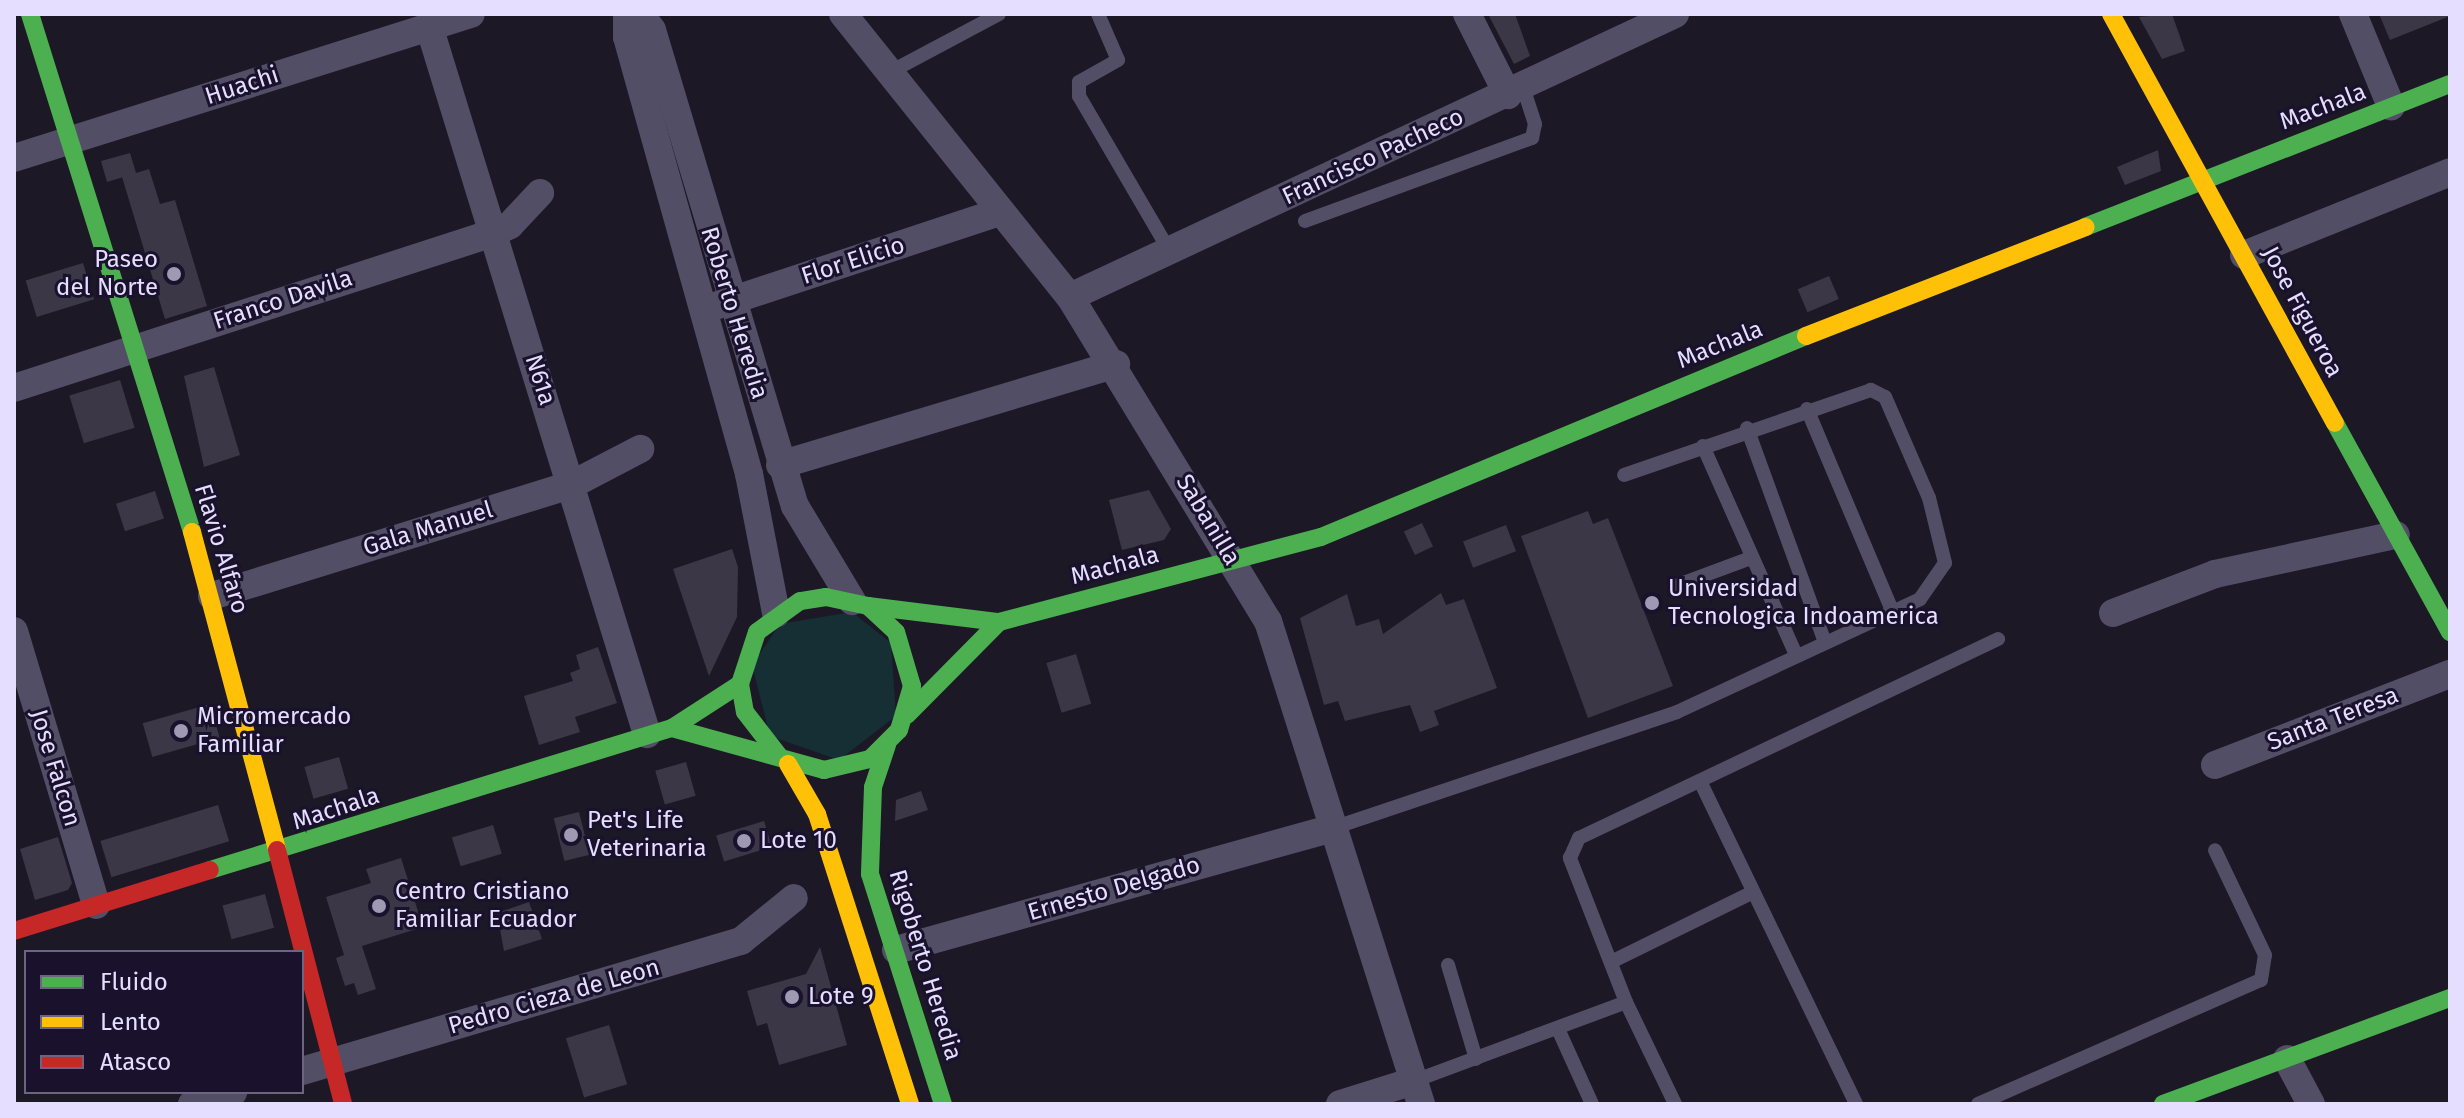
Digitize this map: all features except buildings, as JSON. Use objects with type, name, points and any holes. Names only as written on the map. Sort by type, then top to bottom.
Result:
[{"type":"main road","name":"Flavio Alfaro","points":[[30,14],[212,596],[281,852],[343,1104]]},
{"type":"main road","name":"Jose Figueroa","points":[[2111,14],[2450,632]]},
{"type":"main road","name":"Machala","points":[[860,604],[999,622],[1321,537],[2202,179],[2450,84]]},
{"type":"main road","points":[[907,715],[908,658],[896,632],[860,604],[826,597],[776,613],[751,645],[740,684],[758,736],[783,760],[817,814],[910,1104]]},
{"type":"main road","points":[[907,715],[999,622]]},
{"type":"main road","name":"Machala","points":[[14,931],[281,852],[660,731],[740,684]]},
{"type":"main road","name":"Rigoberto Heredia","points":[[907,715],[887,745],[873,787],[868,853],[943,1104]]},
{"type":"main road","points":[[660,731],[783,760]]},
{"type":"main road","name":"Rigoberto Heredia","points":[[783,760],[848,768],[887,745]]},
{"type":"main road","points":[[2163,1104],[2450,998]]},
{"type":"street","name":"Huachi","points":[[14,158],[471,14]]},
{"type":"street","name":"Roberto Heredia","points":[[627,14],[627,39],[718,305],[795,506],[860,604]]},
{"type":"street","name":"Roberto Heredia","points":[[640,14],[652,30],[718,305],[776,613]]},
{"type":"street","name":"Sabanilla","points":[[843,14],[892,71],[1070,297],[1116,364],[1268,621],[1417,1092]]},
{"type":"street","points":[[1467,14],[1516,91]]},
{"type":"street","name":"Francisco Pacheco","points":[[1070,297],[1675,14]]},
{"type":"street","points":[[2353,14],[2391,106]]},
{"type":"street","name":"N61a","points":[[429,26],[573,484],[660,731]]},
{"type":"street","points":[[2244,255],[2450,172]]},
{"type":"street","name":"Franco Davila","points":[[14,388],[493,233],[510,225],[540,193]]},
{"type":"street","name":"Flor Elicio","points":[[718,305],[1000,212]]},
{"type":"street","points":[[780,465],[1116,364]]},
{"type":"street","name":"Gala Manuel","points":[[212,596],[573,484],[640,449]]},
{"type":"street","points":[[2113,613],[2215,574],[2396,535]]},
{"type":"street","name":"Jose Falcon","points":[[14,631],[96,905]]},
{"type":"street","name":"Santa Teresa","points":[[2215,765],[2450,674]]},
{"type":"street","name":"Ernesto Delgado","points":[[896,950],[1333,828]]},
{"type":"street","name":"Pedro Cieza de Leon","points":[[304,1070],[741,941],[794,898]]},
{"type":"street","points":[[2287,1059],[2311,1104]]},
{"type":"street","points":[[1340,1104],[1417,1092]]},
{"type":"street","points":[[192,1104],[226,1094]]},
{"type":"lane","points":[[892,71],[999,14]]},
{"type":"lane","points":[[1098,14],[1118,60],[1079,82],[1079,96],[1169,250]]},
{"type":"lane","points":[[1305,221],[1532,138],[1535,124],[1516,91]]},
{"type":"lane","points":[[1333,828],[1677,712],[1824,640],[1920,599],[1945,563],[1929,498],[1885,397],[1859,392],[1747,428],[1624,475]]},
{"type":"lane","points":[[1807,409],[1892,610]]},
{"type":"lane","points":[[1747,428],[1824,640]]},
{"type":"lane","points":[[1703,446],[1796,655]]},
{"type":"lane","points":[[1678,585],[1751,558]]},
{"type":"lane","points":[[1675,1104],[1626,1002],[1571,847],[1700,781],[1998,639]]},
{"type":"lane","points":[[1700,781],[1751,893],[1856,1104]]},
{"type":"lane","points":[[1978,1104],[2261,980],[2265,955],[2215,850]]},
{"type":"lane","points":[[1611,962],[1751,893]]},
{"type":"lane","points":[[1448,965],[1476,1059]]},
{"type":"lane","points":[[1417,1092],[1476,1059],[1626,1002]]},
{"type":"lane","points":[[1558,1029],[1592,1104]]},
{"type":"green space","points":[[852,612],[891,643],[896,716],[839,760],[770,736],[752,665],[780,624]]},
{"type":"traffic: fast","points":[[30,14],[192,532]]},
{"type":"traffic: fast","points":[[2085,227],[2450,84]]},
{"type":"traffic: fast","points":[[868,606],[999,622],[1321,537],[1806,336]]},
{"type":"traffic: fast","points":[[2335,423],[2450,632]]},
{"type":"traffic: fast","points":[[672,728],[824,770],[870,759],[899,730],[912,686],[896,632],[868,606],[826,597],[800,601],[757,632],[740,684],[745,712],[779,756]]},
{"type":"traffic: fast","points":[[907,715],[999,622]]},
{"type":"traffic: fast","points":[[210,870],[672,728],[740,684]]},
{"type":"traffic: fast","points":[[887,745],[873,787],[870,874],[943,1104]]},
{"type":"traffic: fast","points":[[2163,1104],[2450,998]]},
{"type":"traffic: slow","points":[[2111,14],[2335,423]]},
{"type":"traffic: slow","points":[[1806,336],[2085,227]]},
{"type":"traffic: slow","points":[[192,532],[277,850]]},
{"type":"traffic: slow","points":[[788,764],[817,814],[910,1104]]},
{"type":"traffic: jam","points":[[277,850],[303,950]]},
{"type":"traffic: jam","points":[[14,931],[210,870]]},
{"type":"traffic: jam","points":[[304,954],[343,1104]]},
{"type":"place","name":"Paseo del Norte","points":[[174,274]]},
{"type":"place","name":"Universidad Tecnologica Indoamerica","points":[[1652,603]]},
{"type":"place","name":"Micromercado Familiar","points":[[181,731]]},
{"type":"place","name":"Pet's Life Veterinaria","points":[[571,835]]},
{"type":"place","name":"Lote 10","points":[[744,841]]},
{"type":"place","name":"Centro Cristiano Familiar Ecuador","points":[[379,906]]},
{"type":"place","name":"Lote 9","points":[[792,997]]}]
